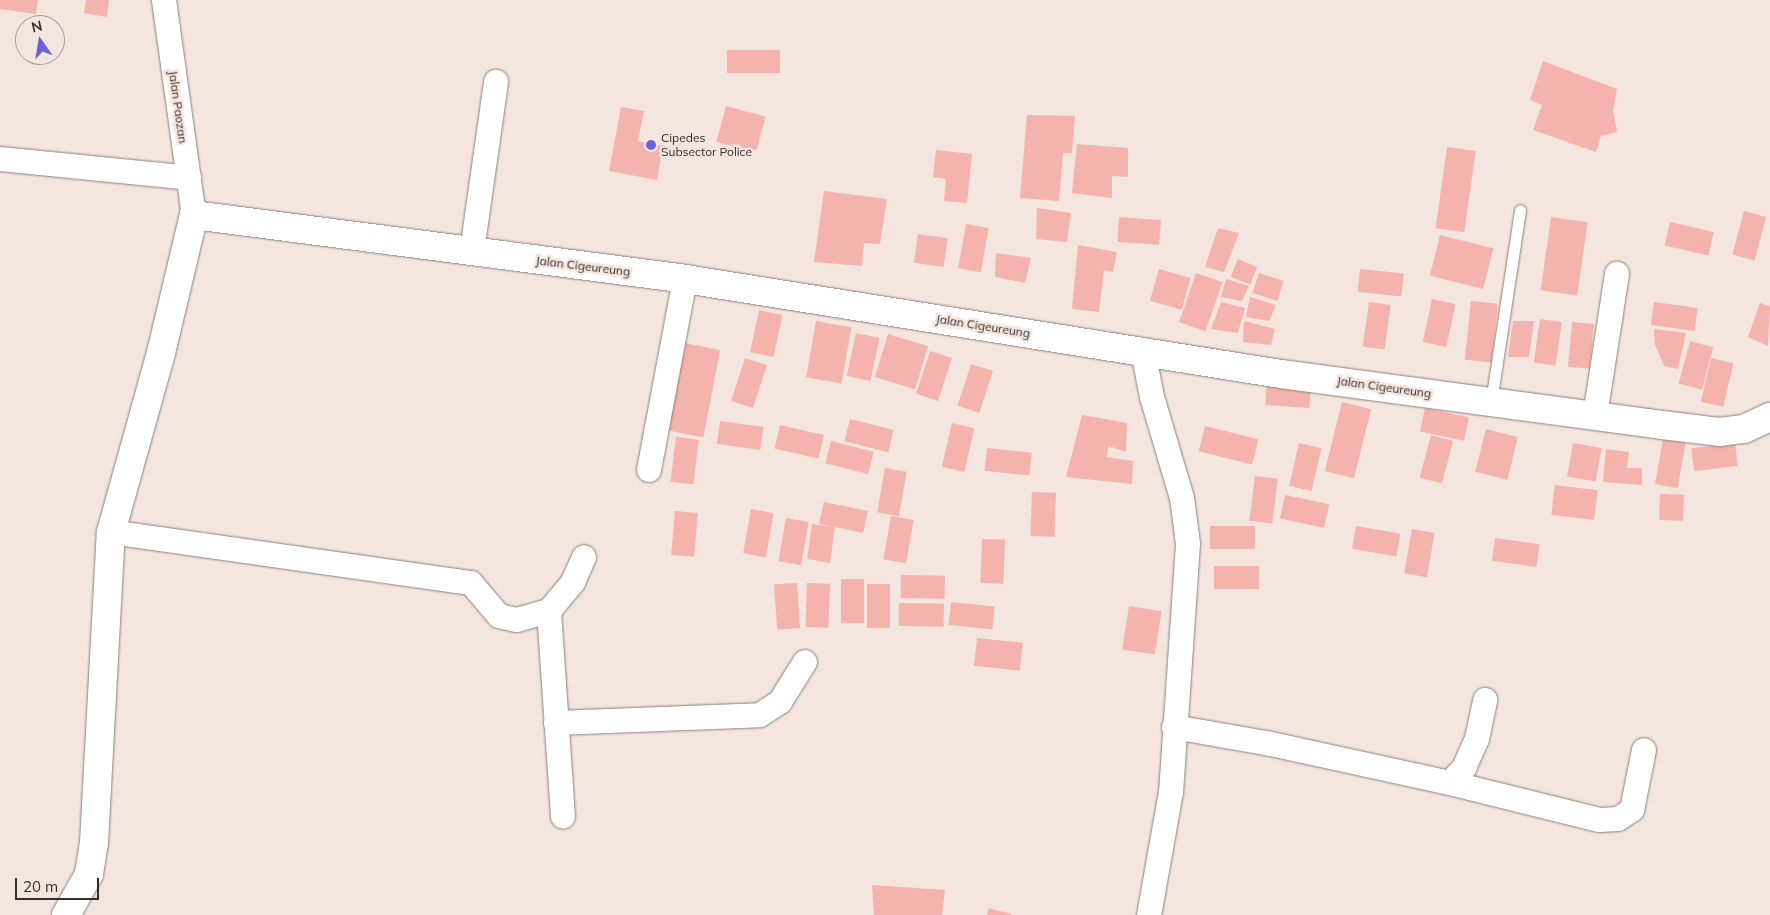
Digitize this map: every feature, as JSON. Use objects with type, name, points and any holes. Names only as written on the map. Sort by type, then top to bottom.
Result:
[{"type":"street","name":"Jalan Paozan","points":[[164,0],[194,215]]},
{"type":"street","points":[[472,252],[496,82]]},
{"type":"street","points":[[0,159],[189,178]]},
{"type":"street","points":[[66,915],[89,874],[94,843],[111,532],[161,354],[194,215]]},
{"type":"street","name":"Jalan Cigeureung","points":[[194,215],[685,279],[1281,374],[1595,416],[1720,432],[1744,428],[1770,417]]},
{"type":"street","points":[[1595,416],[1617,274]]},
{"type":"street","points":[[649,470],[685,279]]},
{"type":"street","points":[[1143,351],[1152,397],[1182,498],[1188,544],[1170,792],[1149,915]]},
{"type":"street","points":[[111,532],[471,583],[499,616],[517,620],[548,611],[573,582],[584,557]]},
{"type":"street","points":[[548,611],[563,817]]},
{"type":"street","points":[[556,723],[760,715],[780,702],[805,662]]},
{"type":"street","points":[[1450,783],[1464,768],[1477,739],[1485,700]]},
{"type":"street","points":[[1174,728],[1271,744],[1450,783],[1600,820],[1618,819],[1632,810],[1644,750]]},
{"type":"lane","points":[[1492,402],[1520,210]]},
{"type":"building","points":[[0,0],[38,0],[36,14],[0,9]]},
{"type":"building","points":[[86,0],[109,0],[107,17],[84,13]]},
{"type":"building","points":[[727,50],[780,50],[780,73],[727,73]]},
{"type":"building","points":[[1543,61],[1617,89],[1613,111],[1617,132],[1601,136],[1596,152],[1533,130],[1542,105],[1530,100]]},
{"type":"building","points":[[726,106],[766,117],[756,152],[716,142]]},
{"type":"building","points":[[621,107],[644,111],[638,141],[663,146],[657,180],[609,171]]},
{"type":"building","points":[[1027,115],[1075,116],[1072,153],[1063,153],[1059,201],[1020,198]]},
{"type":"building","points":[[1077,144],[1128,148],[1128,177],[1112,176],[1112,198],[1072,193]]},
{"type":"building","points":[[1447,147],[1476,151],[1464,232],[1436,228]]},
{"type":"building","points":[[936,150],[972,154],[967,203],[944,201],[946,179],[933,177]]},
{"type":"building","points":[[824,191],[887,199],[880,244],[864,243],[862,266],[814,262]]},
{"type":"building","points":[[1037,208],[1071,213],[1067,242],[1036,239]]},
{"type":"building","points":[[1744,211],[1766,217],[1755,260],[1732,254]]},
{"type":"building","points":[[1119,217],[1161,220],[1159,245],[1117,242]]},
{"type":"building","points":[[1551,217],[1588,222],[1577,295],[1541,290]]},
{"type":"building","points":[[1670,222],[1714,232],[1708,256],[1665,245]]},
{"type":"building","points":[[966,224],[989,228],[981,272],[958,268]]},
{"type":"building","points":[[1218,228],[1239,233],[1224,272],[1205,267]]},
{"type":"building","points":[[918,234],[948,238],[944,267],[914,263]]},
{"type":"building","points":[[1440,235],[1493,248],[1483,289],[1430,276]]},
{"type":"building","points":[[1078,245],[1117,252],[1113,272],[1104,270],[1099,312],[1072,309]]},
{"type":"building","points":[[996,253],[1031,258],[1025,283],[995,277]]},
{"type":"building","points":[[1238,259],[1257,267],[1250,285],[1231,276]]},
{"type":"building","points":[[1159,269],[1191,278],[1182,310],[1150,301]]},
{"type":"building","points":[[1360,269],[1404,274],[1401,296],[1358,292]]},
{"type":"building","points":[[1196,273],[1222,282],[1206,331],[1179,322]]},
{"type":"building","points":[[1259,273],[1284,281],[1277,301],[1253,293]]},
{"type":"building","points":[[1226,279],[1249,286],[1242,301],[1221,297]]},
{"type":"building","points":[[1250,297],[1276,305],[1269,321],[1246,317]]},
{"type":"building","points":[[1432,299],[1455,304],[1446,347],[1423,342]]},
{"type":"building","points":[[1471,301],[1498,304],[1492,362],[1465,360]]},
{"type":"building","points":[[1221,302],[1245,308],[1238,333],[1211,329]]},
{"type":"building","points":[[1369,302],[1391,305],[1385,350],[1363,347]]},
{"type":"building","points":[[1654,302],[1698,308],[1694,331],[1651,325]]},
{"type":"building","points":[[1760,303],[1770,306],[1768,346],[1748,337]]},
{"type":"building","points":[[759,310],[782,315],[774,357],[750,352]]},
{"type":"building","points":[[1540,319],[1562,322],[1556,366],[1534,363]]},
{"type":"building","points":[[816,321],[851,327],[842,383],[806,377]]},
{"type":"building","points":[[1244,321],[1275,329],[1271,345],[1243,342]]},
{"type":"building","points":[[1513,321],[1534,321],[1529,357],[1508,357]]},
{"type":"building","points":[[1572,322],[1594,324],[1590,369],[1568,367]]},
{"type":"building","points":[[1654,329],[1686,333],[1678,369],[1664,366],[1655,345]]},
{"type":"building","points":[[856,333],[879,338],[870,381],[847,376]]},
{"type":"building","points":[[888,334],[928,346],[915,389],[875,377]]},
{"type":"building","points":[[1690,341],[1713,347],[1702,390],[1679,384]]},
{"type":"building","points":[[679,342],[720,350],[703,437],[662,429]]},
{"type":"building","points":[[930,351],[952,358],[938,401],[916,394]]},
{"type":"building","points":[[745,358],[767,365],[753,408],[731,401]]},
{"type":"building","points":[[1711,358],[1733,363],[1723,407],[1701,402]]},
{"type":"building","points":[[971,364],[993,371],[979,413],[957,406]]},
{"type":"building","points":[[1267,382],[1311,385],[1309,408],[1265,405]]},
{"type":"building","points":[[1342,402],[1371,409],[1354,478],[1325,471]]},
{"type":"building","points":[[1425,408],[1469,417],[1464,441],[1420,431]]},
{"type":"building","points":[[1082,415],[1127,423],[1126,452],[1109,446],[1106,457],[1133,461],[1132,484],[1066,477]]},
{"type":"building","points":[[850,419],[894,430],[888,452],[844,441]]},
{"type":"building","points":[[720,421],[764,427],[760,450],[717,444]]},
{"type":"building","points":[[952,423],[974,428],[964,472],[942,467]]},
{"type":"building","points":[[780,425],[824,435],[818,459],[775,448]]},
{"type":"building","points":[[1205,426],[1258,439],[1252,465],[1199,451]]},
{"type":"building","points":[[1486,429],[1518,437],[1507,480],[1475,472]]},
{"type":"building","points":[[1431,435],[1453,441],[1442,483],[1420,478]]},
{"type":"building","points":[[676,437],[699,440],[693,484],[671,482]]},
{"type":"building","points":[[1663,439],[1686,443],[1678,488],[1655,484]]},
{"type":"building","points":[[831,441],[874,452],[868,474],[825,463]]},
{"type":"building","points":[[1299,443],[1321,448],[1312,491],[1289,486]]},
{"type":"building","points":[[1573,443],[1602,448],[1596,482],[1567,476]]},
{"type":"building","points":[[1735,443],[1738,466],[1694,471],[1691,448]]},
{"type":"building","points":[[987,448],[1032,453],[1029,476],[985,471]]},
{"type":"building","points":[[1606,449],[1629,452],[1627,468],[1642,468],[1642,485],[1603,482]]},
{"type":"building","points":[[885,468],[907,472],[899,516],[877,512]]},
{"type":"building","points":[[1255,476],[1278,479],[1272,523],[1250,521]]},
{"type":"building","points":[[1555,485],[1598,490],[1594,520],[1551,515]]},
{"type":"building","points":[[1032,492],[1056,493],[1054,537],[1030,536]]},
{"type":"building","points":[[1660,494],[1684,495],[1683,521],[1659,520]]},
{"type":"building","points":[[1285,495],[1329,504],[1324,528],[1280,518]]},
{"type":"building","points":[[824,502],[868,511],[863,533],[835,527],[830,563],[807,559],[812,524],[832,527],[819,524]]},
{"type":"building","points":[[751,509],[774,513],[766,557],[743,553]]},
{"type":"building","points":[[675,511],[698,513],[694,557],[671,555]]},
{"type":"building","points":[[891,516],[914,520],[906,563],[883,559]]},
{"type":"building","points":[[786,518],[809,522],[801,565],[778,561]]},
{"type":"building","points":[[1210,526],[1255,526],[1255,549],[1210,549]]},
{"type":"building","points":[[1356,526],[1400,534],[1396,556],[1352,549]]},
{"type":"building","points":[[1412,529],[1435,533],[1427,577],[1404,573]]},
{"type":"building","points":[[1495,538],[1540,544],[1536,567],[1492,561]]},
{"type":"building","points":[[982,539],[1005,540],[1003,584],[980,583]]},
{"type":"building","points":[[1214,566],[1259,566],[1259,589],[1214,589]]},
{"type":"building","points":[[901,575],[945,576],[945,599],[901,598]]},
{"type":"building","points":[[841,579],[864,579],[864,623],[841,623]]},
{"type":"building","points":[[797,583],[800,628],[777,629],[774,585]]},
{"type":"building","points":[[807,583],[830,584],[828,628],[805,627]]},
{"type":"building","points":[[867,584],[890,584],[890,628],[867,628]]},
{"type":"building","points":[[951,602],[995,607],[992,629],[949,625]]},
{"type":"building","points":[[899,603],[944,604],[944,627],[899,626]]},
{"type":"building","points":[[1129,606],[1162,611],[1155,655],[1122,649]]},
{"type":"building","points":[[977,638],[1023,643],[1020,671],[974,666]]},
{"type":"building","points":[[872,885],[945,890],[942,915],[874,915]]},
{"type":"building","points":[[989,908],[1011,914],[1011,915],[987,915]]},
{"type":"place","name":"Cipedes Subsector Police","points":[[651,145]]}]
